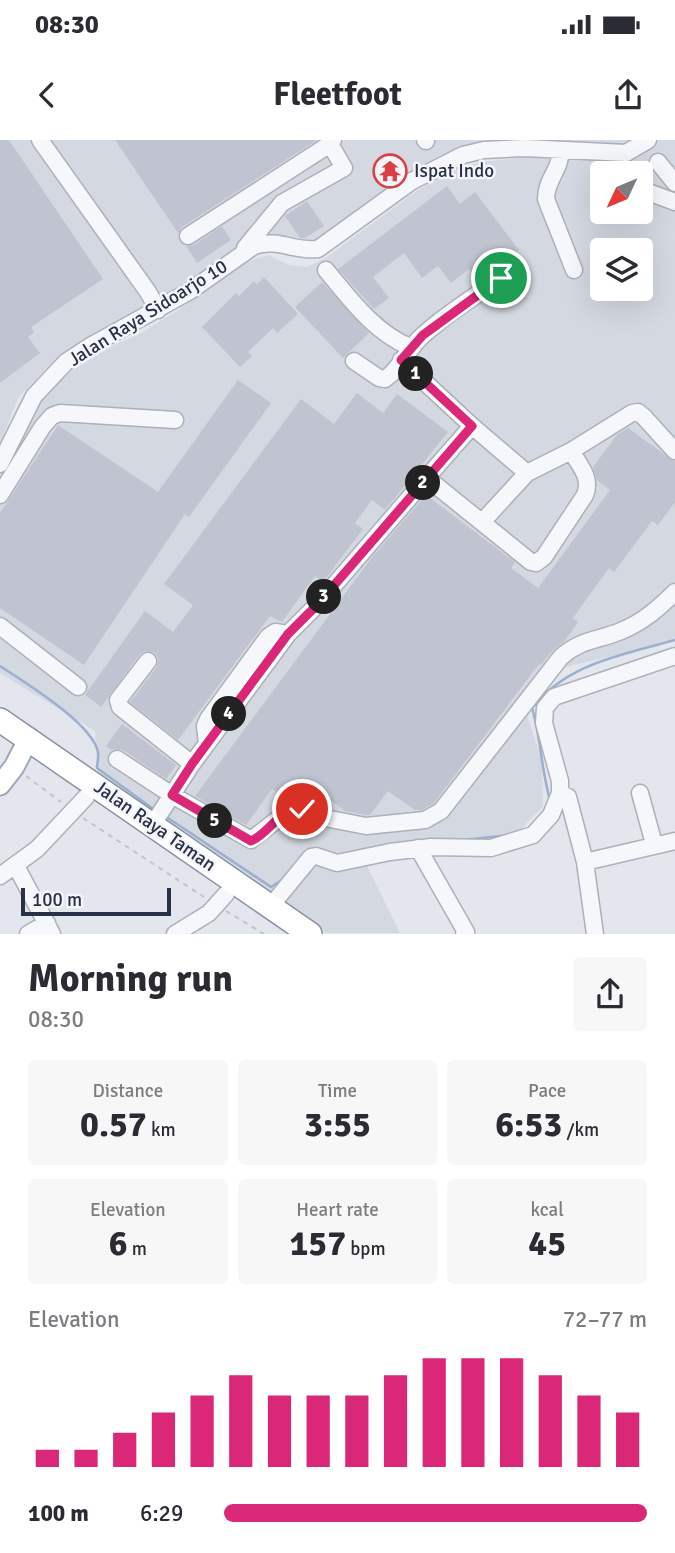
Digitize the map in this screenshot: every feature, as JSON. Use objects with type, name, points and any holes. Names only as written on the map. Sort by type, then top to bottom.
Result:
[{"type":"highway","name":"Jalan Raya Taman","points":[[13,741],[221,900],[283,933]]},
{"type":"highway","name":"Jalan Raya Taman","points":[[81,791],[161,812],[270,907],[310,933]]},
{"type":"main road","points":[[0,785],[13,741]]},
{"type":"street","points":[[40,140],[158,310]]},
{"type":"street","name":"Jalan Raya Sidoarjo 10","points":[[1,459],[34,396],[66,362],[190,291],[254,246],[266,242],[306,250],[318,249],[412,181],[463,155],[484,150],[560,150],[591,146],[626,153],[648,140]]},
{"type":"street","points":[[188,236],[332,142],[344,167],[282,203],[238,256]]},
{"type":"street","points":[[560,150],[559,164],[546,187],[546,199],[574,270]]},
{"type":"street","points":[[658,162],[675,183]]},
{"type":"street","points":[[258,190],[272,212]]},
{"type":"street","points":[[653,194],[675,202]]},
{"type":"street","points":[[326,270],[472,426],[527,473]]},
{"type":"street","points":[[354,361],[379,378],[385,379],[423,335],[501,278]]},
{"type":"street","points":[[0,495],[43,426],[60,412],[175,420]]},
{"type":"street","points":[[483,521],[527,473],[571,451],[632,413],[638,412],[675,451]]},
{"type":"street","points":[[161,812],[253,670],[317,605],[472,426]]},
{"type":"street","points":[[429,475],[437,487],[483,521],[531,562],[540,561],[588,487],[589,480],[571,451]]},
{"type":"street","points":[[117,759],[161,812],[251,841],[291,809],[314,811],[330,819],[366,826],[425,820],[441,811],[561,657],[573,646],[620,631],[640,621],[657,610],[675,592]]},
{"type":"street","points":[[0,626],[78,687]]},
{"type":"street","points":[[270,907],[311,858],[316,856],[337,863],[418,848],[491,848],[526,838],[540,830],[551,816],[560,793],[560,782],[544,723],[545,708],[549,702],[554,697],[675,656]]},
{"type":"street","points":[[148,660],[118,700],[120,707],[192,764]]},
{"type":"street","points":[[0,876],[16,866],[81,791]]},
{"type":"street","points":[[560,793],[568,797],[585,862],[595,933]]},
{"type":"street","points":[[640,793],[654,844]]},
{"type":"street","points":[[585,862],[675,841]]},
{"type":"street","points":[[418,848],[466,932],[464,933]]},
{"type":"street","points":[[16,866],[49,928],[28,933]]},
{"type":"street","points":[[185,931],[221,900]]},
{"type":"path","points":[[13,741],[264,933]]},
{"type":"shaded area","points":[[0,140],[484,140],[441,155],[394,182],[313,246],[257,237],[140,315],[88,339],[55,359],[18,398],[0,444]]},
{"type":"shaded area","points":[[555,140],[675,140],[675,641],[566,667],[524,706],[542,761],[543,806],[509,842],[363,858],[400,933],[327,933],[98,772],[95,731],[0,673],[0,475],[36,405],[70,372],[100,352],[141,333],[183,307],[216,279],[242,263],[268,255],[289,265],[307,267],[327,257],[415,192],[448,172],[481,162],[528,157],[560,160]]},
{"type":"building","points":[[0,140],[9,140],[103,279],[31,327],[34,332],[28,337],[40,353],[0,383]]},
{"type":"building","points":[[115,140],[317,140],[182,227],[178,233]]},
{"type":"building","points":[[447,186],[460,204],[475,192],[519,250],[478,281],[469,269],[451,283],[438,266],[422,278],[404,253],[373,277],[389,298],[374,309],[338,269]]},
{"type":"building","points":[[307,201],[324,226],[305,238],[300,238],[285,216]]},
{"type":"building","points":[[222,226],[231,240],[197,263],[186,246],[194,245]]},
{"type":"building","points":[[264,277],[298,314],[277,333],[273,328],[248,352],[252,356],[240,367],[202,327],[236,293],[239,296],[254,281],[257,284]]},
{"type":"building","points":[[322,282],[369,333],[343,358],[295,307]]},
{"type":"building","points":[[238,380],[271,403],[189,517],[185,514],[84,665],[0,608],[0,513],[58,425],[158,492]]},
{"type":"building","points":[[357,393],[383,413],[397,394],[448,432],[385,510],[372,500],[355,523],[363,529],[323,582],[315,576],[282,622],[270,616],[178,740],[130,702],[157,667],[158,658],[154,652],[145,651],[140,654],[101,707],[85,695],[145,611],[173,632],[193,605],[164,584],[301,399],[334,424]]},
{"type":"building","points":[[628,428],[675,462],[675,502],[658,525],[652,521],[614,572],[609,568],[573,618],[578,622],[564,642],[539,664],[434,803],[422,810],[415,810],[388,791],[370,815],[366,815],[345,811],[310,785],[299,799],[287,800],[272,789],[246,825],[195,796],[373,556],[426,495],[515,562],[511,568],[538,588],[610,490],[597,480],[593,467],[617,435]]},
{"type":"building","points":[[122,724],[176,765],[166,779],[123,750],[111,750],[106,746]]},
{"type":"waterway","points":[[550,800],[532,708],[562,680],[579,671],[616,656],[675,640]]},
{"type":"waterway","points":[[0,666],[71,716],[93,741],[98,752],[97,768],[156,811]]},
{"type":"waterway","points":[[165,816],[271,887],[285,878]]},
{"type":"waterway","points":[[464,840],[510,835]]},
{"type":"place","name":"Ispat Indo","points":[[390,171]]},
{"type":"route","points":[[302,809],[291,809],[284,813],[251,841],[172,795],[288,634],[317,605],[472,426],[401,360],[423,335],[501,278]]}]
